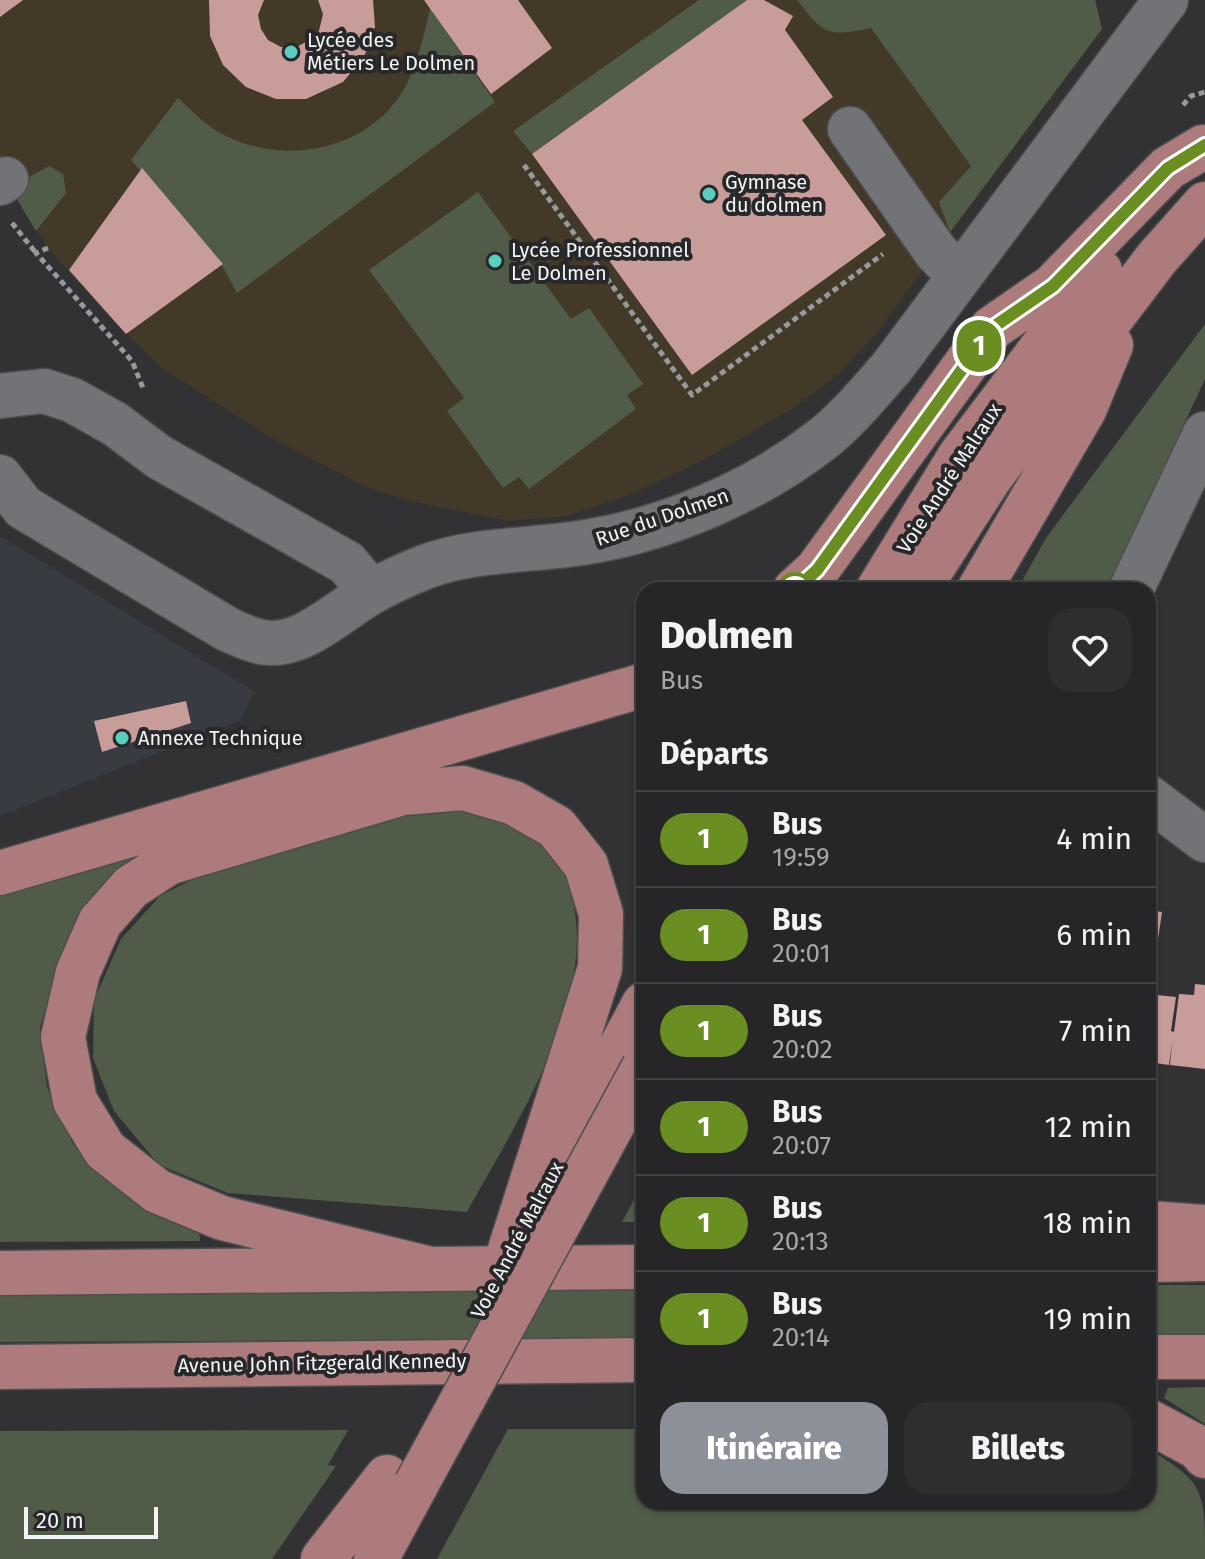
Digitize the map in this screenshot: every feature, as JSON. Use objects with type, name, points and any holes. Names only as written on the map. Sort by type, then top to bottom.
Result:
[{"type":"main road","points":[[804,582],[817,570],[992,328],[1053,286],[1168,168],[1204,146]]},
{"type":"main road","name":"Voie André Malraux","points":[[883,582],[960,456],[1063,315],[1204,146]]},
{"type":"main road","name":"Voie André Malraux","points":[[923,582],[989,479],[1157,258],[1205,204]]},
{"type":"main road","points":[[984,582],[1084,410],[1097,371],[1157,258]]},
{"type":"main road","points":[[0,873],[636,687]]},
{"type":"main road","points":[[427,1268],[222,1218],[157,1191],[105,1150],[75,1101],[63,1037],[78,972],[100,922],[131,887],[168,863],[403,793],[463,788],[514,803],[556,827],[586,865],[601,914],[600,968],[508,1256]]},
{"type":"main road","name":"Voie André Malraux","points":[[376,1559],[402,1481],[508,1256],[632,1057]]},
{"type":"main road","name":"Voie André Malraux","points":[[341,1559],[402,1481],[632,1057]]},
{"type":"main road","points":[[1156,1224],[1205,1227]]},
{"type":"main road","points":[[1156,1260],[1205,1259]]},
{"type":"main road","points":[[0,1273],[636,1267]]},
{"type":"main road","points":[[1156,1357],[1205,1357]]},
{"type":"main road","name":"Avenue John Fitzgerald Kennedy","points":[[0,1367],[636,1360]]},
{"type":"main road","points":[[0,1390],[100,1366]]},
{"type":"main road","points":[[1156,1425],[1197,1447],[1205,1456]]},
{"type":"main road","points":[[323,1559],[402,1481]]},
{"type":"main road","points":[[395,1559],[402,1481]]},
{"type":"street","name":"Rue du Dolmen","points":[[0,477],[23,507],[227,629],[263,643],[282,642],[307,633],[371,592],[451,559],[590,542],[643,528],[734,493],[779,470],[820,441],[861,403],[1166,0]]},
{"type":"street","points":[[850,129],[936,252],[960,276]]},
{"type":"street","points":[[0,396],[44,391],[72,400],[115,424],[159,457],[347,563],[371,592]]},
{"type":"street","points":[[1135,582],[1203,442]]},
{"type":"street","points":[[1156,803],[1205,840]]},
{"type":"path","points":[[524,165],[692,395],[892,248],[915,222]]},
{"type":"path","points":[[5,194],[36,253],[132,361],[143,389]]},
{"type":"path","points":[[36,253],[48,248]]},
{"type":"shaded area","name":"Lycée Professionnel Le Dolmen","points":[[0,0],[1095,0],[1102,29],[878,331],[839,374],[796,406],[713,455],[632,494],[566,516],[509,521],[406,500],[368,488],[270,437],[163,369],[106,313],[48,248],[0,169]]},
{"type":"shaded area","points":[[0,536],[255,692],[240,720],[0,816]]},
{"type":"green space","points":[[699,0],[747,0],[532,154],[513,131]]},
{"type":"green space","points":[[797,0],[1095,0],[1102,29],[950,232],[939,202],[971,166],[871,28],[845,32],[828,30],[821,27]]},
{"type":"green space","points":[[430,8],[495,102],[237,293],[217,256],[131,160],[178,98],[213,128],[249,145],[274,150],[299,150],[324,147],[348,139],[389,110],[404,89],[417,60]]},
{"type":"green space","points":[[49,166],[63,174],[66,193],[36,231],[10,188]]},
{"type":"green space","points":[[478,192],[571,319],[589,308],[643,384],[627,395],[636,409],[529,489],[519,477],[503,488],[447,411],[464,398],[369,270]]},
{"type":"green space","points":[[1205,324],[1205,379],[1111,582],[1021,582],[1046,538]]},
{"type":"green space","points":[[465,805],[524,831],[559,863],[571,888],[577,945],[572,984],[561,1025],[545,1065],[467,1212],[228,1193],[159,1165],[114,1111],[93,1058],[94,1000],[121,939],[161,895],[214,869],[418,808]]},
{"type":"green space","points":[[166,839],[58,968],[40,1028],[47,1087],[73,1144],[119,1188],[157,1215],[199,1230],[200,1241],[0,1242],[0,888]]},
{"type":"green space","points":[[636,1197],[636,1222],[622,1222]]},
{"type":"green space","points":[[1156,1285],[1205,1285],[1205,1337],[1156,1337]]},
{"type":"green space","points":[[636,1287],[636,1339],[0,1342],[0,1290]]},
{"type":"green space","points":[[1205,1387],[1205,1424],[1164,1398],[1168,1388]]},
{"type":"green space","points":[[508,1429],[636,1429],[636,1510],[1156,1510],[1156,1454],[1191,1480],[1198,1491],[1204,1518],[1205,1559],[437,1559]]},
{"type":"green space","points":[[348,1430],[328,1465],[336,1466],[272,1559],[0,1559],[0,1431]]},
{"type":"building","points":[[0,0],[23,0],[0,17]]},
{"type":"building","name":"Lycée des Métiers Le Dolmen","points":[[209,0],[264,0],[258,15],[261,29],[268,40],[281,47],[295,48],[318,35],[323,14],[318,0],[373,0],[375,27],[364,57],[343,82],[306,99],[276,99],[246,87],[223,65],[210,36]]},
{"type":"building","name":"Lycée des Métiers Le Dolmen","points":[[424,0],[518,0],[552,48],[491,94]]},
{"type":"building","name":"Gymnase du dolmen","points":[[747,0],[764,0],[793,16],[785,30],[833,97],[802,120],[886,235],[692,375],[532,154]]},
{"type":"building","points":[[142,168],[223,264],[126,334],[69,270]]},
{"type":"building","name":"Annexe Technique","points":[[186,701],[191,723],[102,752],[94,721]]},
{"type":"building","points":[[1156,911],[1162,912],[1156,952]]},
{"type":"building","points":[[1195,984],[1205,985],[1205,1069],[1170,1065],[1172,1042],[1169,1065],[1156,1063],[1157,995],[1176,997],[1171,1031],[1174,1032],[1179,994],[1194,995]]},
{"type":"bus line","name":"1","points":[[804,582],[817,570],[992,328],[1053,286],[1168,168],[1205,145]]},
{"type":"place","name":"Lycée des Métiers Le Dolmen","points":[[291,52]]},
{"type":"place","name":"Gymnase du dolmen","points":[[709,194]]},
{"type":"place","name":"Lycée Professionnel Le Dolmen","points":[[495,261]]},
{"type":"place","name":"Annexe Technique","points":[[122,738]]}]
